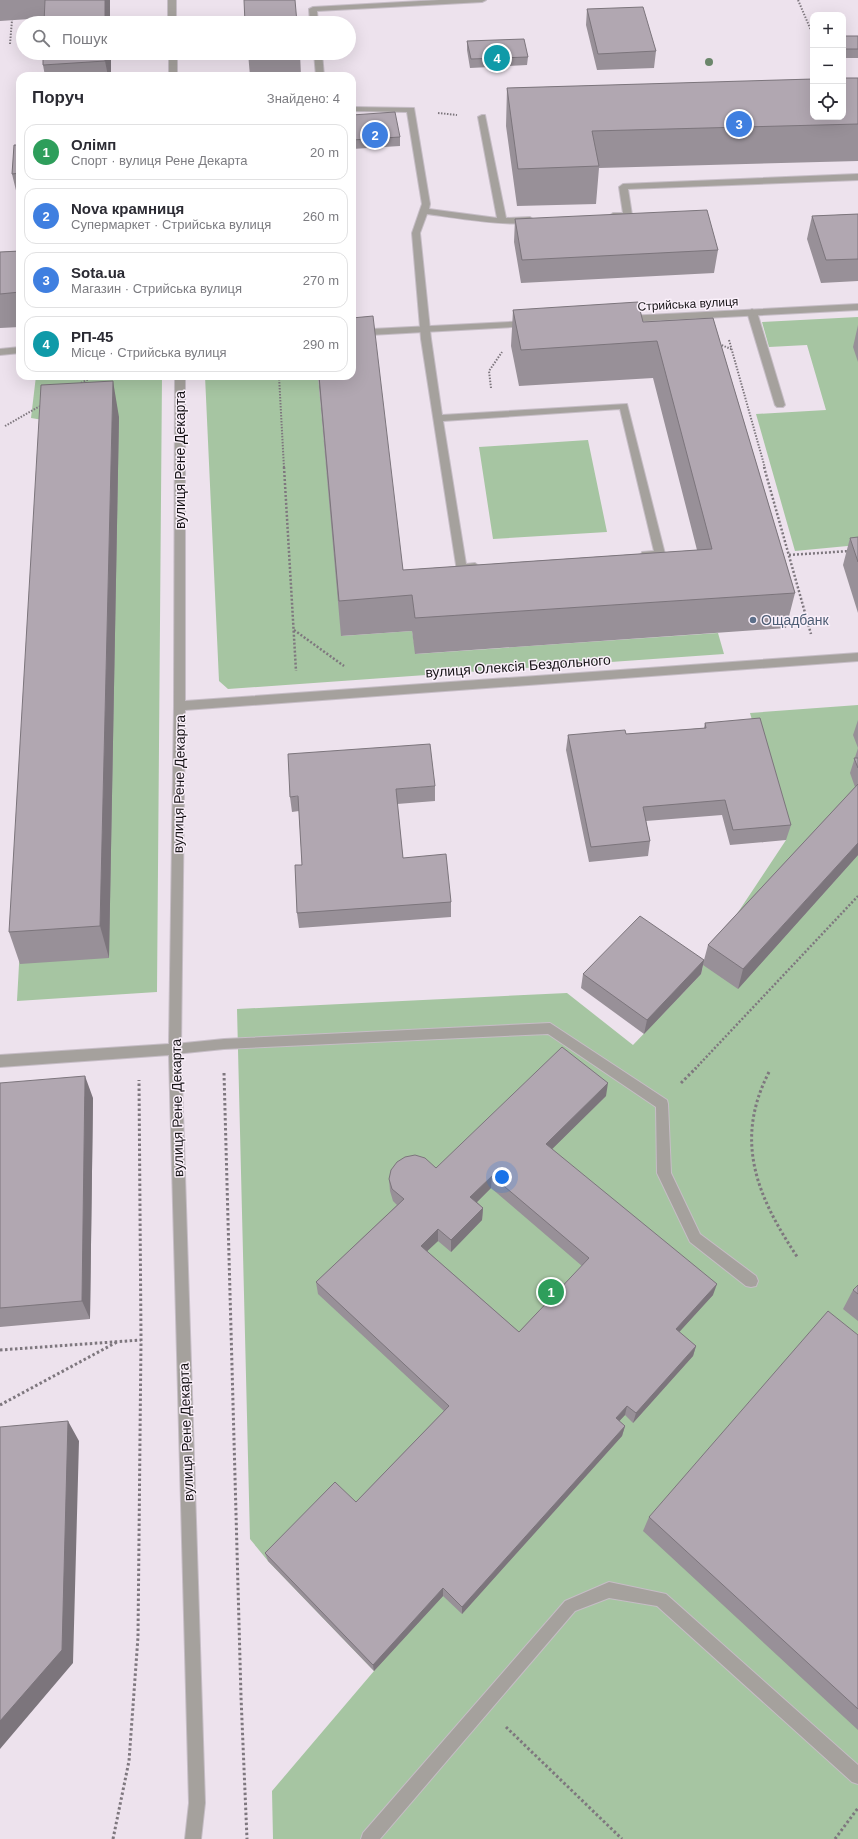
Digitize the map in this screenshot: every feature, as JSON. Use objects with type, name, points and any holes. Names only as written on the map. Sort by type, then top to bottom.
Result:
[{"type":"street","points":[[172,0],[172,16]]},
{"type":"street","points":[[314,16],[313,9],[482,0]]},
{"type":"street","points":[[173,60],[173,72]]},
{"type":"street","points":[[319,60],[320,72]]},
{"type":"street","points":[[356,109],[411,110],[426,204],[416,233],[425,329],[440,418],[461,568],[485,567]]},
{"type":"street","points":[[482,117],[502,222]]},
{"type":"street","points":[[604,216],[628,215],[623,187],[858,178]]},
{"type":"street","points":[[423,211],[502,222],[542,219]]},
{"type":"street","name":"Стрийська вулиця","points":[[617,319],[858,307]]},
{"type":"street","points":[[752,312],[780,405]]},
{"type":"street","points":[[356,332],[537,323]]},
{"type":"street","points":[[0,352],[16,350]]},
{"type":"street","name":"вулиця Рене Декарта","points":[[180,380],[180,706],[175,1049],[197,1803],[193,1839]]},
{"type":"street","points":[[440,418],[624,406],[660,554],[636,556]]},
{"type":"street","name":"вулиця Олексія Бездольного","points":[[180,706],[858,657]]},
{"type":"street","points":[[0,1061],[138,1052],[224,1044],[550,1028],[662,1104],[664,1173],[695,1238],[751,1281]]},
{"type":"street","points":[[368,1839],[570,1606],[609,1590],[661,1599],[858,1776]]},
{"type":"path","points":[[798,0],[810,28]]},
{"type":"path","points":[[10,44],[12,20]]},
{"type":"path","points":[[411,110],[482,117]]},
{"type":"path","points":[[728,336],[818,660]]},
{"type":"path","points":[[492,390],[489,371],[505,347]]},
{"type":"path","points":[[81,384],[88,380]]},
{"type":"path","points":[[279,380],[298,697]]},
{"type":"path","points":[[5,426],[46,403]]},
{"type":"path","points":[[789,555],[850,551]]},
{"type":"path","points":[[294,630],[380,691]]},
{"type":"path","points":[[662,1104],[858,896]]},
{"type":"path","points":[[224,1044],[241,1697],[247,1839]]},
{"type":"path","points":[[113,1839],[129,1761],[138,1637],[141,1340],[138,1052]]},
{"type":"path","points":[[769,1072],[756,1104],[752,1134],[754,1164],[762,1196],[777,1227],[798,1258]]},
{"type":"path","points":[[0,1350],[141,1340]]},
{"type":"path","points":[[0,1405],[119,1341]]},
{"type":"path","points":[[483,1706],[622,1839]]},
{"type":"path","points":[[835,1839],[858,1808]]},
{"type":"green space","points":[[858,317],[858,545],[795,551],[756,414],[826,410],[807,345],[769,347],[762,322]]},
{"type":"green space","points":[[36,380],[162,380],[157,992],[17,1001],[49,421],[31,418]]},
{"type":"green space","points":[[205,380],[318,380],[342,636],[412,631],[416,654],[718,633],[724,654],[228,689],[219,681]]},
{"type":"green space","points":[[588,440],[607,532],[493,539],[479,447]]},
{"type":"green space","points":[[858,705],[858,1839],[273,1839],[272,1791],[374,1671],[268,1561],[250,1539],[237,1009],[567,993],[633,1045],[701,974],[703,965],[786,840],[750,713]]},
{"type":"building","points":[[45,0],[105,0],[105,16],[44,16]]},
{"type":"building","points":[[244,0],[295,0],[296,16],[245,16]]},
{"type":"building","points":[[643,7],[656,51],[598,54],[587,9]]},
{"type":"building","points":[[846,36],[858,36],[858,49],[846,49]]},
{"type":"building","points":[[524,39],[528,57],[471,59],[467,41]]},
{"type":"building","points":[[43,60],[105,60],[105,61],[43,65]]},
{"type":"building","points":[[846,78],[858,78],[858,124],[592,131],[599,166],[518,169],[507,88],[810,79],[810,120],[846,120]]},
{"type":"building","points":[[395,112],[400,137],[356,140],[356,115]]},
{"type":"building","points":[[14,145],[16,145],[16,174],[12,174]]},
{"type":"building","points":[[707,210],[718,250],[522,260],[515,219]]},
{"type":"building","points":[[858,214],[858,259],[826,260],[812,216]]},
{"type":"building","points":[[16,251],[16,292],[0,294],[0,252]]},
{"type":"building","points":[[638,302],[643,322],[713,318],[795,593],[415,618],[412,595],[339,601],[319,380],[356,380],[356,318],[373,316],[403,570],[712,549],[657,341],[521,350],[513,310]]},
{"type":"building","points":[[113,381],[100,926],[9,932],[41,385]]},
{"type":"building","points":[[858,537],[858,562],[850,538]]},
{"type":"building","points":[[760,718],[791,825],[733,830],[725,800],[643,807],[650,841],[591,847],[568,735],[625,730],[626,734],[706,728],[705,723]]},
{"type":"building","points":[[430,744],[435,786],[396,789],[403,858],[446,854],[451,902],[297,913],[295,865],[302,865],[298,796],[290,797],[288,754]]},
{"type":"building","points":[[854,758],[858,758],[858,768]]},
{"type":"building","points":[[858,784],[858,843],[743,969],[708,945]]},
{"type":"building","points":[[640,916],[704,960],[647,1020],[583,974]]},
{"type":"building","points":[[562,1047],[608,1083],[546,1144],[717,1284],[676,1329],[696,1346],[636,1413],[627,1406],[616,1418],[625,1426],[462,1607],[443,1588],[373,1665],[265,1553],[335,1482],[356,1502],[449,1406],[316,1282],[404,1199],[392,1189],[389,1179],[391,1170],[397,1162],[405,1157],[415,1155],[425,1158],[436,1168]],"holes":[[[492,1176],[589,1258],[519,1332],[421,1246],[438,1229],[451,1240],[483,1208],[470,1197]]]},
{"type":"building","points":[[85,1076],[82,1301],[0,1308],[0,1083]]},
{"type":"building","points":[[858,1285],[858,1294],[853,1290]]},
{"type":"building","points":[[828,1311],[858,1335],[858,1709],[649,1517]]},
{"type":"building","points":[[68,1421],[62,1650],[0,1721],[0,1427]]},
{"type":"place","name":"РП-45","points":[[497,58]]},
{"type":"place","name":"Sota.ua","points":[[739,124]]},
{"type":"place","name":"Nova крамниця","points":[[375,135]]},
{"type":"place","name":"Ощадбанк","points":[[753,620]]},
{"type":"place","name":"Олімп","points":[[551,1292]]}]
